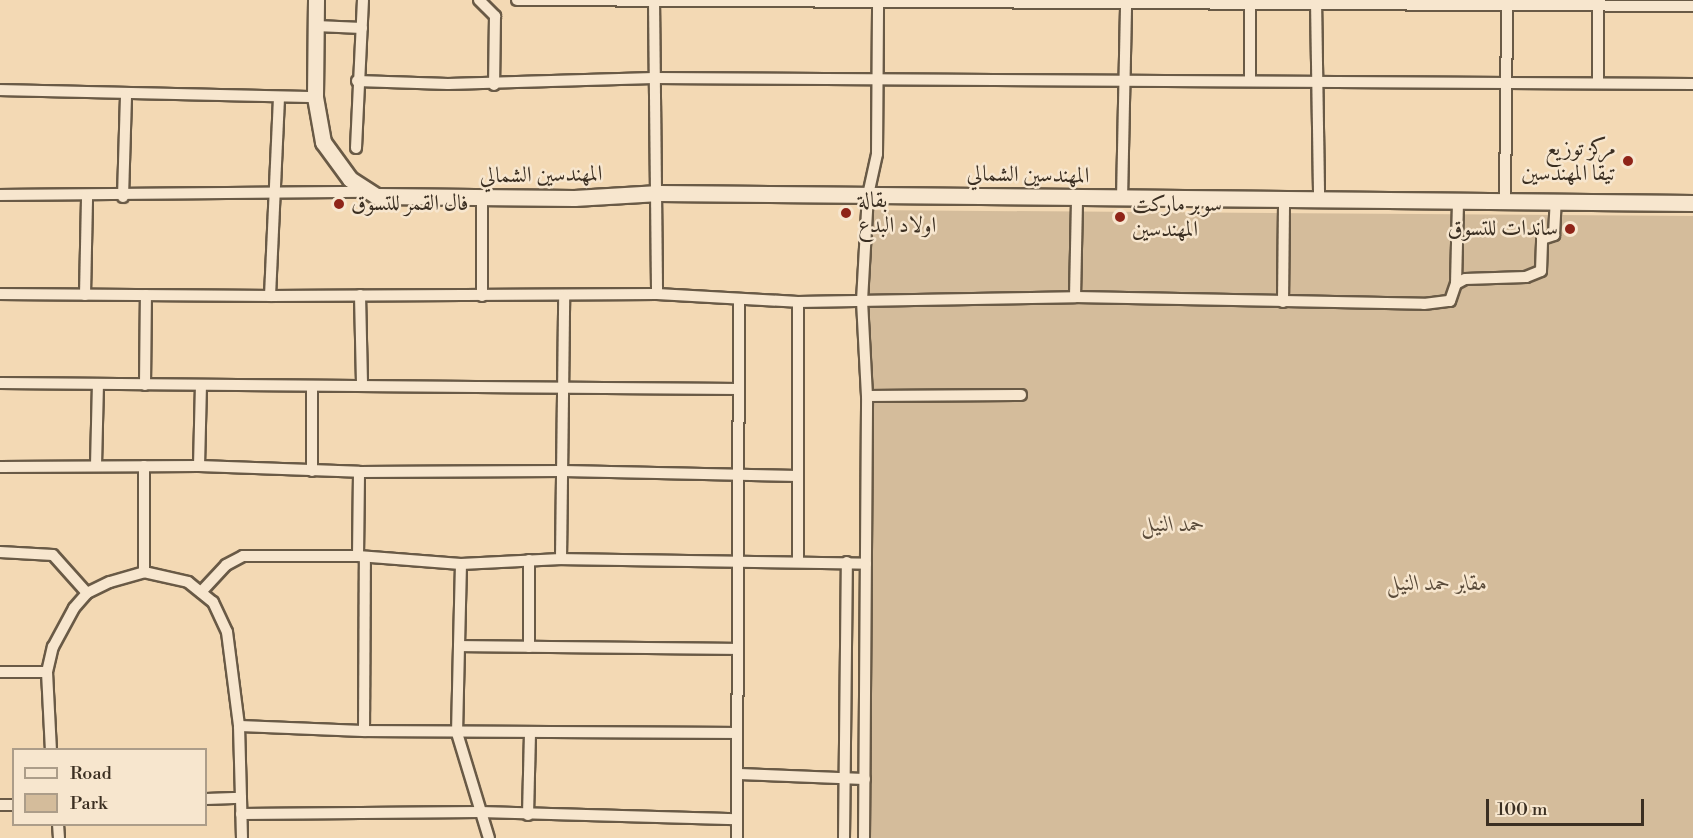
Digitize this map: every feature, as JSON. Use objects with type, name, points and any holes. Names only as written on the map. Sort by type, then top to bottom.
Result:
[{"type":"main road","points":[[316,0],[315,98],[327,149],[365,192]]},
{"type":"main road","name":"المهندسين الشمالي","points":[[365,192],[394,198],[659,193],[1077,199],[1693,203]]},
{"type":"street","points":[[356,148],[357,81],[363,0]]},
{"type":"street","points":[[479,0],[495,16],[494,85]]},
{"type":"street","points":[[517,0],[1126,0],[1693,6]]},
{"type":"street","points":[[1122,199],[1126,0]]},
{"type":"street","points":[[654,1],[654,78],[659,193],[657,294]]},
{"type":"street","points":[[864,838],[867,396],[862,301],[868,195],[877,154],[878,1]]},
{"type":"street","points":[[1250,2],[1250,81]]},
{"type":"street","points":[[1316,3],[1319,201]]},
{"type":"street","points":[[1505,203],[1507,4]]},
{"type":"street","points":[[1598,6],[1598,83]]},
{"type":"street","points":[[316,26],[362,28]]},
{"type":"street","points":[[357,81],[494,85],[654,78],[1693,84]]},
{"type":"street","points":[[0,90],[315,98]]},
{"type":"street","points":[[123,197],[126,95]]},
{"type":"street","points":[[270,296],[279,97]]},
{"type":"street","points":[[0,195],[123,197],[274,192],[365,192]]},
{"type":"street","points":[[85,295],[87,196]]},
{"type":"street","points":[[482,198],[482,296]]},
{"type":"street","points":[[1075,297],[1077,199]]},
{"type":"street","points":[[1283,302],[1284,201]]},
{"type":"street","points":[[0,294],[270,296],[657,294],[739,302],[798,303],[1075,297],[1424,304],[1450,301],[1456,284],[1458,202]]},
{"type":"street","points":[[1456,284],[1465,279],[1526,277],[1541,271],[1542,239],[1554,235],[1556,202]]},
{"type":"street","points":[[145,385],[146,295]]},
{"type":"street","points":[[360,295],[362,386]]},
{"type":"street","points":[[561,559],[564,296]]},
{"type":"street","points":[[737,838],[739,302]]},
{"type":"street","points":[[798,303],[798,561]]},
{"type":"street","points":[[0,383],[739,389]]},
{"type":"street","points":[[96,465],[98,385]]},
{"type":"street","points":[[199,466],[201,385]]},
{"type":"street","points":[[312,386],[312,471]]},
{"type":"street","points":[[867,396],[1021,394]]},
{"type":"street","points":[[144,466],[144,572]]},
{"type":"street","points":[[0,467],[199,466],[359,472],[563,471],[798,476]]},
{"type":"street","points":[[359,472],[364,732]]},
{"type":"street","points":[[0,552],[53,555],[87,593]]},
{"type":"street","points":[[201,592],[235,558],[361,557],[461,564],[561,559],[798,561],[866,564]]},
{"type":"street","points":[[529,560],[529,647]]},
{"type":"street","points":[[844,838],[847,562]]},
{"type":"street","points":[[461,564],[457,733],[489,838]]},
{"type":"street","points":[[51,748],[47,672],[62,627],[87,593],[110,582],[144,572],[170,575],[201,592],[213,602],[226,632],[239,726],[242,838]]},
{"type":"street","points":[[459,646],[738,649]]},
{"type":"street","points":[[0,672],[47,672]]},
{"type":"street","points":[[239,726],[364,732],[530,735],[737,733]]},
{"type":"street","points":[[528,814],[530,735]]},
{"type":"street","points":[[738,774],[865,779]]},
{"type":"street","points":[[207,799],[241,798]]},
{"type":"street","points":[[242,814],[480,812],[737,819]]},
{"type":"green space","name":"مقابر حمد النيل","points":[[860,210],[1693,216],[1693,838],[861,838]]},
{"type":"place","name":"مركز توزيع تيقا المهندسين","points":[[1628,161]]},
{"type":"place","name":"فال القمر للتسوق","points":[[339,204]]},
{"type":"place","name":"بقالة اولاد البدع","points":[[846,213]]},
{"type":"place","name":"سوبر ماركت المهندسين","points":[[1120,217]]},
{"type":"place","name":"ساندات للتسوق","points":[[1570,229]]},
{"type":"park label","name":"حمد النيل","points":[[1173,525]]}]
